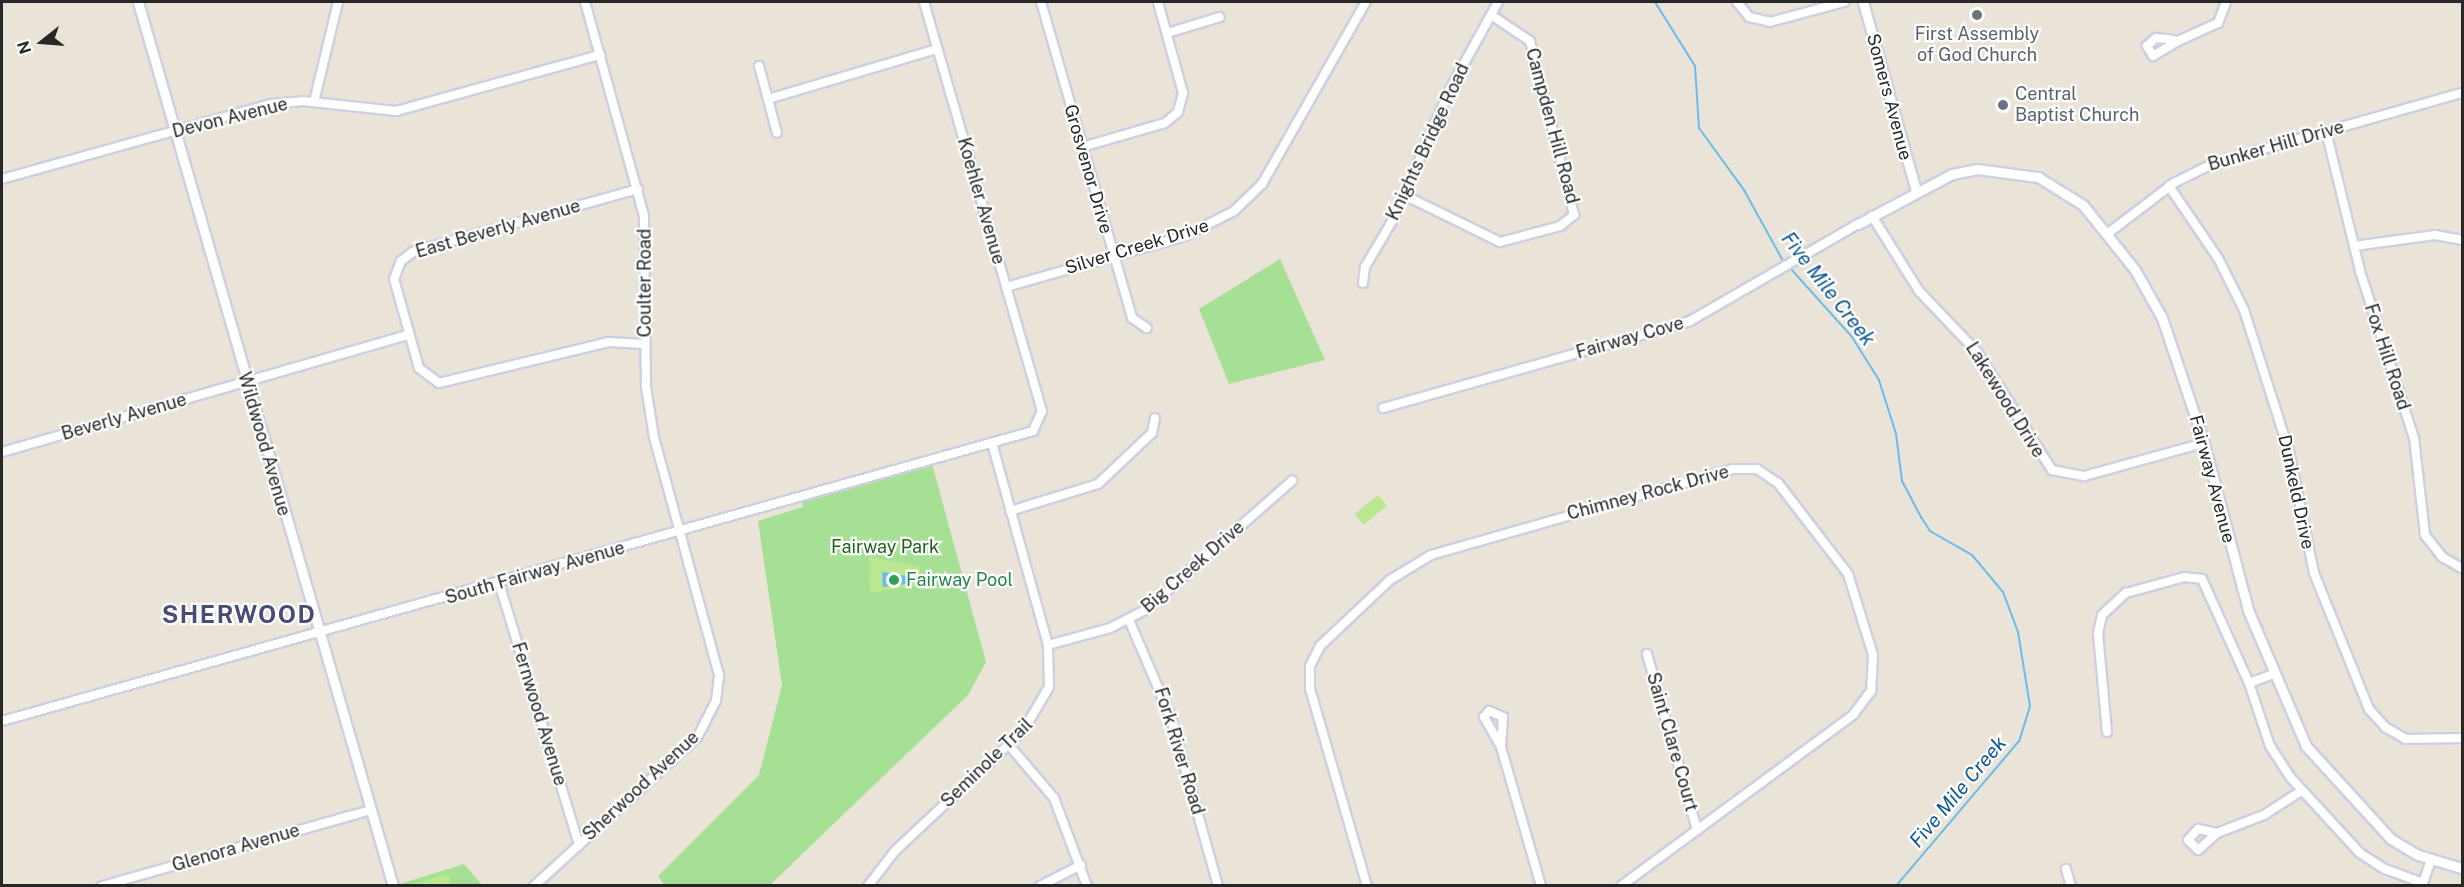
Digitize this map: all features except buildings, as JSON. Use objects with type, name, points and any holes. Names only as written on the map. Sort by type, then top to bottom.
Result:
[{"type":"street","name":"Wildwood Avenue","points":[[138,2],[318,633],[393,885]]},
{"type":"street","points":[[314,102],[338,2]]},
{"type":"street","name":"Coulter Road","points":[[585,2],[638,189],[648,253],[645,344],[649,410],[680,532]]},
{"type":"street","name":"Koehler Avenue","points":[[924,2],[1039,399]]},
{"type":"street","name":"Grosvenor Drive","points":[[1041,2],[1132,318],[1147,328]]},
{"type":"street","points":[[1082,147],[1164,123],[1178,112],[1183,93],[1158,2]]},
{"type":"street","name":"Silver Creek Drive","points":[[1006,287],[1206,228],[1256,190],[1366,2]]},
{"type":"street","name":"Knights Bridge Road","points":[[1363,283],[1365,267],[1404,195],[1450,89],[1498,2]]},
{"type":"street","points":[[1737,2],[1749,17],[1770,22],[1844,2]]},
{"type":"street","name":"Somers Avenue","points":[[1863,2],[1916,191]]},
{"type":"street","points":[[2178,41],[2218,23],[2226,2]]},
{"type":"street","name":"Campden Hill Road","points":[[1404,195],[1500,242],[1560,226],[1574,215],[1530,41],[1491,15]]},
{"type":"street","points":[[1167,33],[1220,17]]},
{"type":"street","points":[[768,99],[937,50]]},
{"type":"street","name":"Devon Avenue","points":[[2,179],[270,104],[314,102],[396,111],[600,55]]},
{"type":"street","points":[[759,66],[777,133]]},
{"type":"street","name":"Bunker Hill Drive","points":[[2107,234],[2169,186],[2214,163],[2463,93]]},
{"type":"street","name":"Fox Hill Road","points":[[2326,131],[2354,246],[2414,438],[2424,535],[2442,557],[2463,568]]},
{"type":"street","name":"Fairway Avenue","points":[[1916,191],[1963,171],[2014,170],[2060,187],[2107,234],[2162,318],[2204,443],[2239,581],[2274,674],[2319,766],[2380,830],[2431,860],[2463,868]]},
{"type":"street","name":"Dunkeld Drive","points":[[2169,186],[2218,258],[2244,310],[2289,451],[2314,573],[2369,709],[2385,727],[2406,739],[2463,738]]},
{"type":"street","name":"East Beverly Avenue","points":[[638,189],[408,255],[394,279],[408,336],[424,375],[447,384],[585,346],[625,340],[645,344]]},
{"type":"street","points":[[1858,224],[1916,191]]},
{"type":"street","name":"Lakewood Drive","points":[[1872,216],[1919,291],[1977,352],[2052,470],[2084,476],[2204,443]]},
{"type":"street","name":"Fairway Cove","points":[[1383,408],[1690,321],[1858,224]]},
{"type":"street","points":[[2354,246],[2446,234],[2463,240]]},
{"type":"street","name":"Beverly Avenue","points":[[2,452],[408,336]]},
{"type":"street","name":"South Fairway Avenue","points":[[2,721],[992,443],[1037,428],[1043,415],[1039,399]]},
{"type":"street","points":[[1010,511],[1098,483],[1152,433],[1155,418]]},
{"type":"street","name":"Seminole Trail","points":[[868,885],[895,851],[1008,744],[1047,696],[1048,645],[992,443]]},
{"type":"street","name":"Chimney Rock Drive","points":[[1367,885],[1310,689],[1310,666],[1320,646],[1390,580],[1431,555],[1732,469],[1751,468],[1778,483],[1848,574],[1873,655],[1874,681],[1853,715],[1621,885]]},
{"type":"street","name":"Big Creek Drive","points":[[1048,645],[1130,620],[1292,481]]},
{"type":"street","name":"Sherwood Avenue","points":[[534,885],[688,747],[716,701],[717,654],[680,532]]},
{"type":"street","points":[[2107,732],[2098,624],[2109,604],[2126,593],[2184,577],[2202,579],[2249,683],[2270,746],[2301,791],[2372,862],[2422,884],[2431,860]]},
{"type":"street","name":"Fernwood Avenue","points":[[499,583],[579,845]]},
{"type":"street","name":"Fork River Road","points":[[1130,620],[1170,715],[1218,885]]},
{"type":"street","name":"Saint Clare Court","points":[[1647,654],[1698,830]]},
{"type":"street","points":[[2249,683],[2274,674]]},
{"type":"street","points":[[1008,744],[1054,798],[1087,885]]},
{"type":"street","points":[[1501,747],[1541,885]]},
{"type":"street","points":[[2217,833],[2265,815],[2301,791]]},
{"type":"street","name":"Glenora Avenue","points":[[102,885],[371,810]]},
{"type":"street","points":[[1040,885],[1081,865]]},
{"type":"street","points":[[2066,869],[2071,885]]},
{"type":"green space","points":[[1280,259],[1325,360],[1229,384],[1199,309]]},
{"type":"green space","name":"Fairway Park","points":[[931,460],[986,662],[968,695],[770,885],[664,885],[658,876],[759,775],[782,685],[758,521],[803,507],[801,496]]},
{"type":"green space","points":[[1378,495],[1387,506],[1363,525],[1355,514]]},
{"type":"green space","points":[[869,557],[920,566],[920,585],[870,593]]},
{"type":"green space","points":[[464,864],[482,885],[393,886]]},
{"type":"green space","points":[[449,874],[452,885],[411,885]]},
{"type":"water","name":"Fairway Pool","points":[[882,572],[906,576],[906,584],[883,587]]},
{"type":"waterway","name":"Five Mile Creek","points":[[1655,2],[1695,66],[1699,128],[1744,190],[1782,259],[1852,337],[1879,380],[1896,434],[1902,481],[1921,517],[1930,531],[1972,555],[2003,592],[2018,632],[2030,706],[2019,741],[1896,886]]},
{"type":"place","name":"First Assembly of God Church","points":[[1977,15]]},
{"type":"place","name":"Central Baptist Church","points":[[2003,105]]},
{"type":"place","name":"Fairway Pool","points":[[894,580]]},
{"type":"district","name":"SHERWOOD","points":[[239,615]]}]
